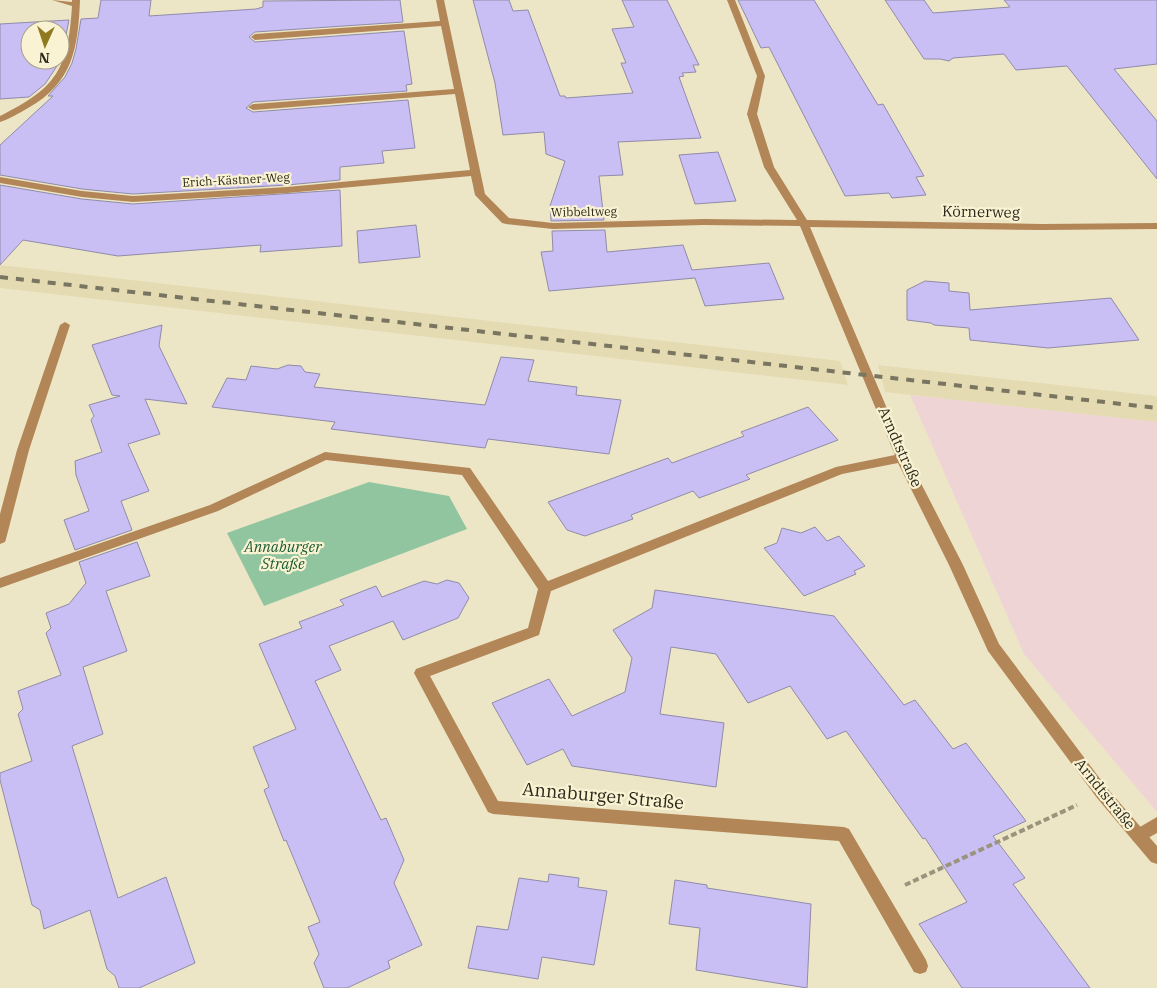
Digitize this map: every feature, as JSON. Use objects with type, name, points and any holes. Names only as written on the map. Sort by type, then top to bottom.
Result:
[{"type":"street","points":[[0,119],[26,107],[56,83],[69,55],[76,2],[56,0]]},
{"type":"street","name":"Wibbeltweg","points":[[440,0],[480,195],[506,220],[553,226],[704,222],[804,224]]},
{"type":"street","name":"Arndtstraße","points":[[731,0],[760,76],[752,114],[769,167],[804,224],[902,458],[956,565],[993,647],[1102,793],[1157,856]]},
{"type":"street","points":[[255,37],[445,23]]},
{"type":"street","points":[[253,108],[458,91]]},
{"type":"street","name":"Erich-Kästner-Weg","points":[[0,180],[82,194],[133,199],[287,190],[474,172]]},
{"type":"street","name":"Körnerweg","points":[[804,224],[1042,227],[1157,226]]},
{"type":"street","points":[[0,538],[23,450],[65,325]]},
{"type":"street","points":[[0,582],[214,508],[325,456],[466,471],[545,588],[840,470],[902,458]]},
{"type":"street","name":"Annaburger Straße","points":[[545,588],[534,630],[421,673],[493,806],[844,834],[920,966]]},
{"type":"street","points":[[1139,836],[1157,824]]},
{"type":"path","points":[[880,897],[1102,793]]},
{"type":"shaded area","points":[[0,265],[840,361],[848,385],[0,288]]},
{"type":"shaded area","points":[[878,365],[1157,396],[1157,422],[885,392]]},
{"type":"shaded area","points":[[910,395],[1157,422],[1157,812],[1024,654]]},
{"type":"green space","name":"Annaburger Straße","points":[[369,482],[449,496],[467,529],[264,606],[227,533]]},
{"type":"building","points":[[101,0],[151,0],[149,16],[256,9],[263,7],[263,1],[400,0],[403,22],[255,32],[249,37],[255,42],[404,31],[412,84],[406,85],[407,91],[253,102],[246,108],[253,112],[408,100],[415,148],[382,151],[384,163],[340,167],[340,180],[287,185],[133,194],[82,189],[0,175],[0,145],[53,96],[48,96],[70,70],[81,19],[98,18]]},
{"type":"building","points":[[473,0],[509,0],[513,11],[528,10],[560,96],[565,96],[566,98],[633,93],[621,63],[626,63],[612,29],[634,27],[622,0],[667,0],[699,65],[693,65],[696,72],[682,73],[684,76],[679,77],[701,138],[618,142],[623,175],[599,176],[604,220],[551,221],[550,206],[565,161],[546,154],[544,132],[503,135],[495,83]]},
{"type":"building","points":[[738,0],[814,0],[878,105],[883,104],[924,176],[916,177],[926,195],[892,198],[889,193],[845,196],[769,47],[761,48]]},
{"type":"building","points":[[885,0],[924,0],[933,13],[1010,7],[1004,0],[1157,0],[1157,64],[1114,69],[1157,121],[1157,179],[1067,66],[1016,70],[1004,54],[953,58],[949,61],[924,59]]},
{"type":"building","points":[[20,23],[20,70],[54,70],[45,84],[29,97],[0,99],[0,24]]},
{"type":"building","points":[[718,152],[736,201],[695,204],[679,155]]},
{"type":"building","points":[[0,185],[82,199],[133,204],[340,190],[342,246],[260,252],[261,245],[118,256],[23,240],[0,265]]},
{"type":"building","points":[[416,225],[420,257],[359,263],[357,231]]},
{"type":"building","points":[[605,230],[607,252],[683,245],[692,270],[769,263],[784,299],[705,306],[695,278],[549,291],[541,252],[553,251],[552,231]]},
{"type":"building","points":[[925,281],[949,283],[949,291],[969,293],[970,310],[1111,298],[1139,340],[1048,348],[970,340],[969,328],[934,325],[907,320],[907,290]]},
{"type":"building","points":[[162,325],[159,346],[187,404],[145,399],[160,434],[128,444],[149,491],[121,501],[132,530],[75,550],[64,520],[89,511],[76,475],[75,461],[102,452],[91,420],[94,416],[89,405],[120,396],[112,395],[92,345]]},
{"type":"building","points":[[501,357],[534,360],[528,381],[577,387],[576,395],[621,400],[609,454],[488,439],[485,448],[331,429],[335,422],[212,407],[227,378],[246,380],[251,366],[277,369],[288,365],[301,366],[305,372],[320,374],[314,387],[485,405]]},
{"type":"building","points":[[808,407],[838,440],[746,475],[750,479],[699,498],[693,491],[631,515],[633,519],[585,536],[567,530],[548,502],[668,458],[672,463],[744,436],[741,432]]},
{"type":"building","points":[[815,527],[827,541],[839,536],[865,566],[854,571],[856,574],[804,596],[764,548],[777,543],[782,528],[801,533]]},
{"type":"building","points":[[137,542],[150,576],[106,591],[127,651],[83,667],[103,734],[72,746],[118,898],[166,877],[195,963],[139,988],[119,988],[115,976],[107,969],[90,910],[44,929],[40,910],[32,905],[0,780],[0,773],[32,761],[18,714],[23,709],[18,691],[61,675],[46,633],[51,628],[46,613],[69,604],[86,583],[79,562]]},
{"type":"building","points":[[447,580],[459,583],[469,598],[458,618],[403,640],[393,621],[329,646],[341,670],[315,681],[381,820],[386,818],[404,860],[394,883],[422,945],[388,961],[390,968],[347,988],[324,988],[314,963],[319,954],[308,927],[320,922],[286,840],[284,841],[264,790],[269,787],[253,747],[296,729],[259,644],[302,628],[299,622],[344,605],[340,600],[376,586],[382,597],[424,581],[437,584]]},
{"type":"building","points":[[655,590],[834,616],[904,705],[915,700],[953,749],[966,743],[1026,821],[993,836],[1025,878],[1013,884],[1090,988],[962,988],[919,924],[967,902],[925,838],[923,839],[846,731],[827,739],[790,686],[748,703],[716,654],[671,647],[660,714],[724,723],[716,787],[572,766],[563,749],[527,765],[492,703],[549,679],[572,716],[625,692],[632,658],[613,630],[652,608]]},
{"type":"building","points":[[549,874],[579,878],[578,887],[607,891],[594,965],[542,957],[538,979],[468,968],[477,926],[508,930],[519,878],[548,882]]},
{"type":"building","points":[[675,880],[707,885],[707,888],[811,904],[807,988],[696,970],[700,928],[669,924]]},
{"type":"railway","points":[[0,277],[1157,408]]}]
